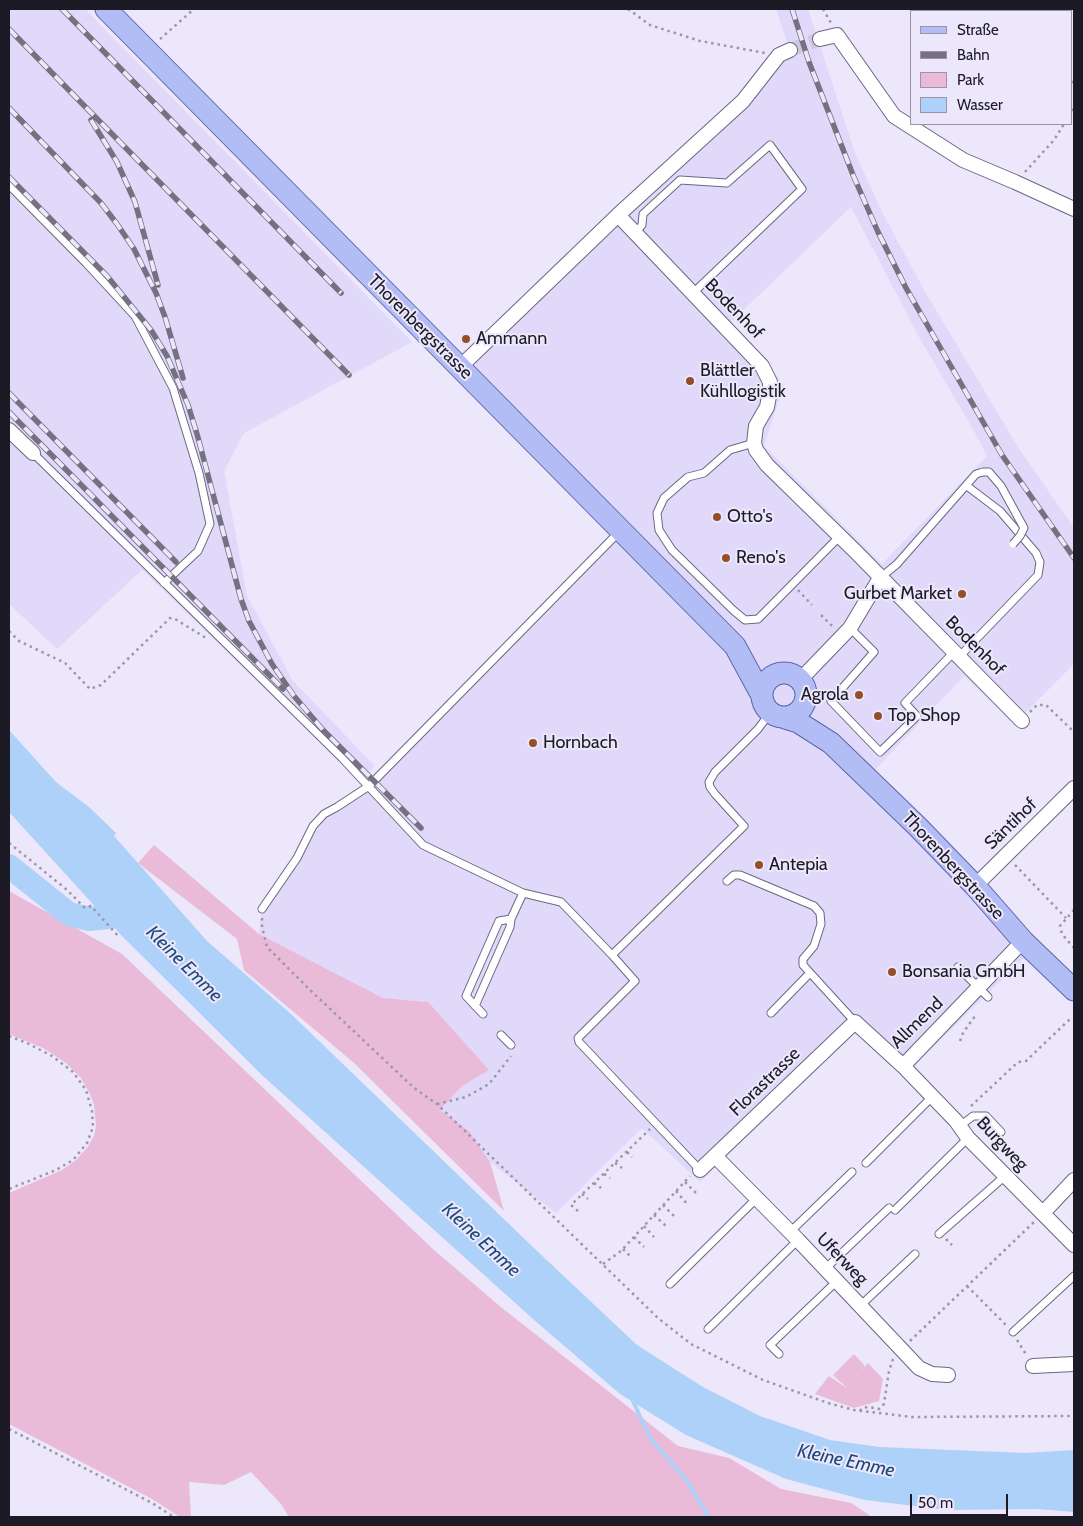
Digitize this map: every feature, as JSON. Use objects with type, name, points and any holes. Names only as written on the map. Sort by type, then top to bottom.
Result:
[{"type":"main road","name":"Thorenbergstrasse","points":[[106,9],[735,646],[772,708],[831,743],[918,827],[975,886],[1023,941],[1074,990]]},
{"type":"main road","name":"Thorenbergstrasse","points":[[735,646],[796,683],[831,743]]},
{"type":"main road","points":[[774,675],[796,683],[801,710],[796,715],[772,708],[764,685],[768,679],[774,675]]},
{"type":"street","points":[[820,39],[837,35],[894,116],[963,160],[1074,209]]},
{"type":"street","points":[[460,367],[618,214],[743,101],[785,53]]},
{"type":"street","name":"Bodenhof","points":[[618,214],[762,366],[770,382],[769,400],[756,426],[754,443],[756,450],[767,465],[1022,720]]},
{"type":"street","points":[[9,430],[33,453]]},
{"type":"street","points":[[796,683],[850,628],[880,578]]},
{"type":"street","name":"Säntihof","points":[[975,886],[1074,788]]},
{"type":"street","name":"Allmend","points":[[855,1022],[903,1066],[983,993],[1023,941]]},
{"type":"street","name":"Florastrasse","points":[[699,1168],[715,1156],[855,1022]]},
{"type":"street","name":"Burgweg","points":[[903,1066],[1005,1176],[1074,1245]]},
{"type":"street","name":"Uferweg","points":[[715,1156],[919,1368],[932,1374],[948,1374]]},
{"type":"street","points":[[1043,1214],[1074,1180]]},
{"type":"street","points":[[1033,1366],[1074,1364]]},
{"type":"lane","points":[[635,233],[642,225],[643,214],[680,180],[727,183],[770,145],[802,189],[693,293]]},
{"type":"lane","points":[[9,185],[135,316],[172,388],[199,474],[210,524],[198,551],[164,583]]},
{"type":"lane","points":[[754,443],[730,450],[704,473],[688,477],[664,498],[657,513],[659,530],[672,550],[745,620],[758,619],[840,537]]},
{"type":"lane","points":[[33,453],[369,786],[423,845],[523,893],[561,902],[612,955],[635,981],[578,1038],[579,1042],[699,1168]]},
{"type":"lane","points":[[880,578],[897,564],[976,474],[983,472],[990,472],[1001,486],[1024,528],[1013,544]]},
{"type":"lane","points":[[850,628],[874,652],[831,701],[880,752],[916,716],[904,703],[1038,575],[1040,562],[1036,553],[1000,511],[967,486]]},
{"type":"lane","points":[[262,910],[297,858],[313,826],[324,814],[369,786],[621,530]]},
{"type":"lane","points":[[612,955],[744,826],[710,787],[710,778],[758,729],[772,708]]},
{"type":"lane","points":[[727,881],[734,875],[740,875],[814,906],[820,913],[821,924],[814,946],[803,959],[803,965],[809,974],[855,1022]]},
{"type":"lane","points":[[475,1006],[523,893]]},
{"type":"lane","points":[[482,1014],[466,996],[498,921],[511,919]]},
{"type":"lane","points":[[958,967],[983,993]]},
{"type":"lane","points":[[771,1013],[809,974]]},
{"type":"lane","points":[[501,1035],[510,1045]]},
{"type":"lane","points":[[866,1163],[932,1097]]},
{"type":"lane","points":[[825,1269],[892,1209],[973,1116],[986,1116],[1001,1132]]},
{"type":"lane","points":[[708,1329],[852,1172]]},
{"type":"lane","points":[[939,1234],[1005,1176]]},
{"type":"lane","points":[[670,1284],[756,1199]]},
{"type":"lane","points":[[860,1306],[915,1254]]},
{"type":"lane","points":[[1013,1332],[1074,1276]]},
{"type":"lane","points":[[779,1354],[770,1344],[837,1281]]},
{"type":"path","points":[[147,51],[194,9]]},
{"type":"path","points":[[628,9],[650,25],[700,41],[785,53]]},
{"type":"path","points":[[1015,182],[1032,166],[1054,140],[1063,125]]},
{"type":"path","points":[[797,589],[812,604]]},
{"type":"path","points":[[821,614],[835,629]]},
{"type":"path","points":[[9,631],[19,641],[65,663],[90,689],[101,685],[170,618],[175,619],[212,642]]},
{"type":"path","points":[[1022,720],[1037,705],[1046,705],[1074,732]]},
{"type":"path","points":[[9,843],[66,889],[85,908],[91,906],[118,936]]},
{"type":"path","points":[[1005,856],[1066,918]]},
{"type":"path","points":[[262,910],[262,927],[267,947],[381,1057],[436,1104],[658,1318],[692,1344],[762,1380],[828,1403],[860,1411],[912,1417],[1074,1416]]},
{"type":"path","points":[[1074,910],[1062,922],[1060,930],[1074,948]]},
{"type":"path","points":[[960,1041],[974,1016]]},
{"type":"path","points":[[961,1128],[1018,1062],[1026,1061],[1070,1019]]},
{"type":"path","points":[[9,1036],[27,1042],[73,1072],[86,1090],[93,1119],[93,1127],[87,1143],[73,1160],[56,1170],[9,1189]]},
{"type":"path","points":[[436,1104],[466,1097],[489,1084],[511,1056]]},
{"type":"path","points":[[578,1211],[571,1205],[656,1122]]},
{"type":"path","points":[[627,1152],[632,1157]]},
{"type":"path","points":[[615,1163],[622,1168]]},
{"type":"path","points":[[604,1264],[623,1249],[699,1168]]},
{"type":"path","points":[[604,1174],[610,1178]]},
{"type":"path","points":[[685,1182],[698,1195]]},
{"type":"path","points":[[594,1183],[600,1188]]},
{"type":"path","points":[[676,1191],[688,1205]]},
{"type":"path","points":[[582,1194],[588,1199]]},
{"type":"path","points":[[663,1205],[675,1217]]},
{"type":"path","points":[[860,1411],[862,1408],[868,1407],[879,1409],[884,1404],[889,1371],[900,1347],[1043,1214]]},
{"type":"path","points":[[654,1215],[666,1226]]},
{"type":"path","points":[[644,1226],[654,1237]]},
{"type":"path","points":[[634,1237],[644,1247]]},
{"type":"path","points":[[623,1249],[632,1258]]},
{"type":"path","points":[[967,1286],[1013,1332],[1033,1366]]},
{"type":"path","points":[[9,1429],[152,1503],[174,1517]]},
{"type":"shaded area","points":[[9,9],[85,9],[412,342],[244,433],[224,471],[247,596],[293,681],[375,766],[360,780],[142,570],[57,649],[9,604]]},
{"type":"shaded area","points":[[776,9],[808,9],[855,153],[882,212],[924,290],[1018,447],[1074,528],[1074,664],[1014,724],[964,676],[873,772],[1027,955],[912,1068],[855,1033],[700,1182],[642,1128],[556,1213],[490,1162],[469,1131],[440,1110],[462,1086],[428,1002],[383,998],[259,934],[262,909],[313,826],[369,786],[621,530],[460,367],[790,51]],"holes":[[[851,207],[919,337],[987,456],[882,564],[764,446],[784,385],[731,322]]]},
{"type":"green space","points":[[154,845],[259,934],[383,998],[428,1002],[489,1070],[462,1086],[440,1110],[469,1131],[490,1162],[504,1211],[354,1063],[244,970],[237,939],[138,863]]},
{"type":"green space","points":[[9,891],[122,954],[434,1250],[502,1308],[678,1446],[729,1458],[781,1489],[851,1503],[872,1517],[289,1517],[281,1504],[251,1472],[224,1485],[189,1482],[191,1517],[180,1517],[152,1499],[9,1424],[9,1193],[62,1170],[76,1160],[87,1148],[94,1136],[96,1126],[94,1105],[81,1078],[66,1063],[43,1048],[9,1034]]},
{"type":"green space","points":[[854,1354],[865,1366],[858,1375],[868,1363],[883,1379],[879,1401],[854,1408],[815,1394],[829,1376],[848,1389],[833,1375]]},
{"type":"water","name":"Kleine Emme","points":[[9,730],[56,782],[89,807],[116,833],[114,836],[207,941],[291,1014],[637,1345],[703,1387],[760,1416],[830,1440],[879,1447],[1026,1453],[1074,1450],[1074,1512],[1038,1509],[947,1510],[865,1500],[786,1479],[686,1435],[620,1394],[533,1319],[264,1077],[121,935],[9,812]]},
{"type":"waterway","points":[[9,866],[69,914],[89,919],[134,914]]},
{"type":"waterway","points":[[632,1399],[650,1438],[686,1479],[709,1517]]},
{"type":"tunnel","points":[[790,50],[820,39]]},
{"type":"railway","points":[[62,9],[341,293]]},
{"type":"railway","points":[[792,9],[809,62],[853,175],[878,232],[906,288],[1002,455],[1074,558]]},
{"type":"railway","points":[[9,29],[60,81]]},
{"type":"railway","points":[[55,76],[349,375]]},
{"type":"railway","points":[[9,108],[101,203],[134,249],[156,293],[183,378]]},
{"type":"railway","points":[[91,120],[117,162],[135,202],[158,285]]},
{"type":"railway","points":[[9,177],[107,276],[151,330],[167,356],[188,405],[197,434],[241,599],[249,621],[272,664],[294,696],[323,730],[421,828]]},
{"type":"railway","points":[[9,393],[176,562]]},
{"type":"railway","points":[[9,412],[283,689]]},
{"type":"place","name":"Ammann","points":[[466,339]]},
{"type":"place","name":"Blättler Kühllogistik","points":[[690,381]]},
{"type":"place","name":"Otto's","points":[[717,517]]},
{"type":"place","name":"Reno's","points":[[726,558]]},
{"type":"place","name":"Gurbet Market","points":[[962,594]]},
{"type":"place","name":"Agrola","points":[[859,695]]},
{"type":"place","name":"Top Shop","points":[[878,716]]},
{"type":"place","name":"Hornbach","points":[[533,743]]},
{"type":"place","name":"Antepia","points":[[759,865]]},
{"type":"place","name":"Bonsania GmbH","points":[[892,972]]}]
